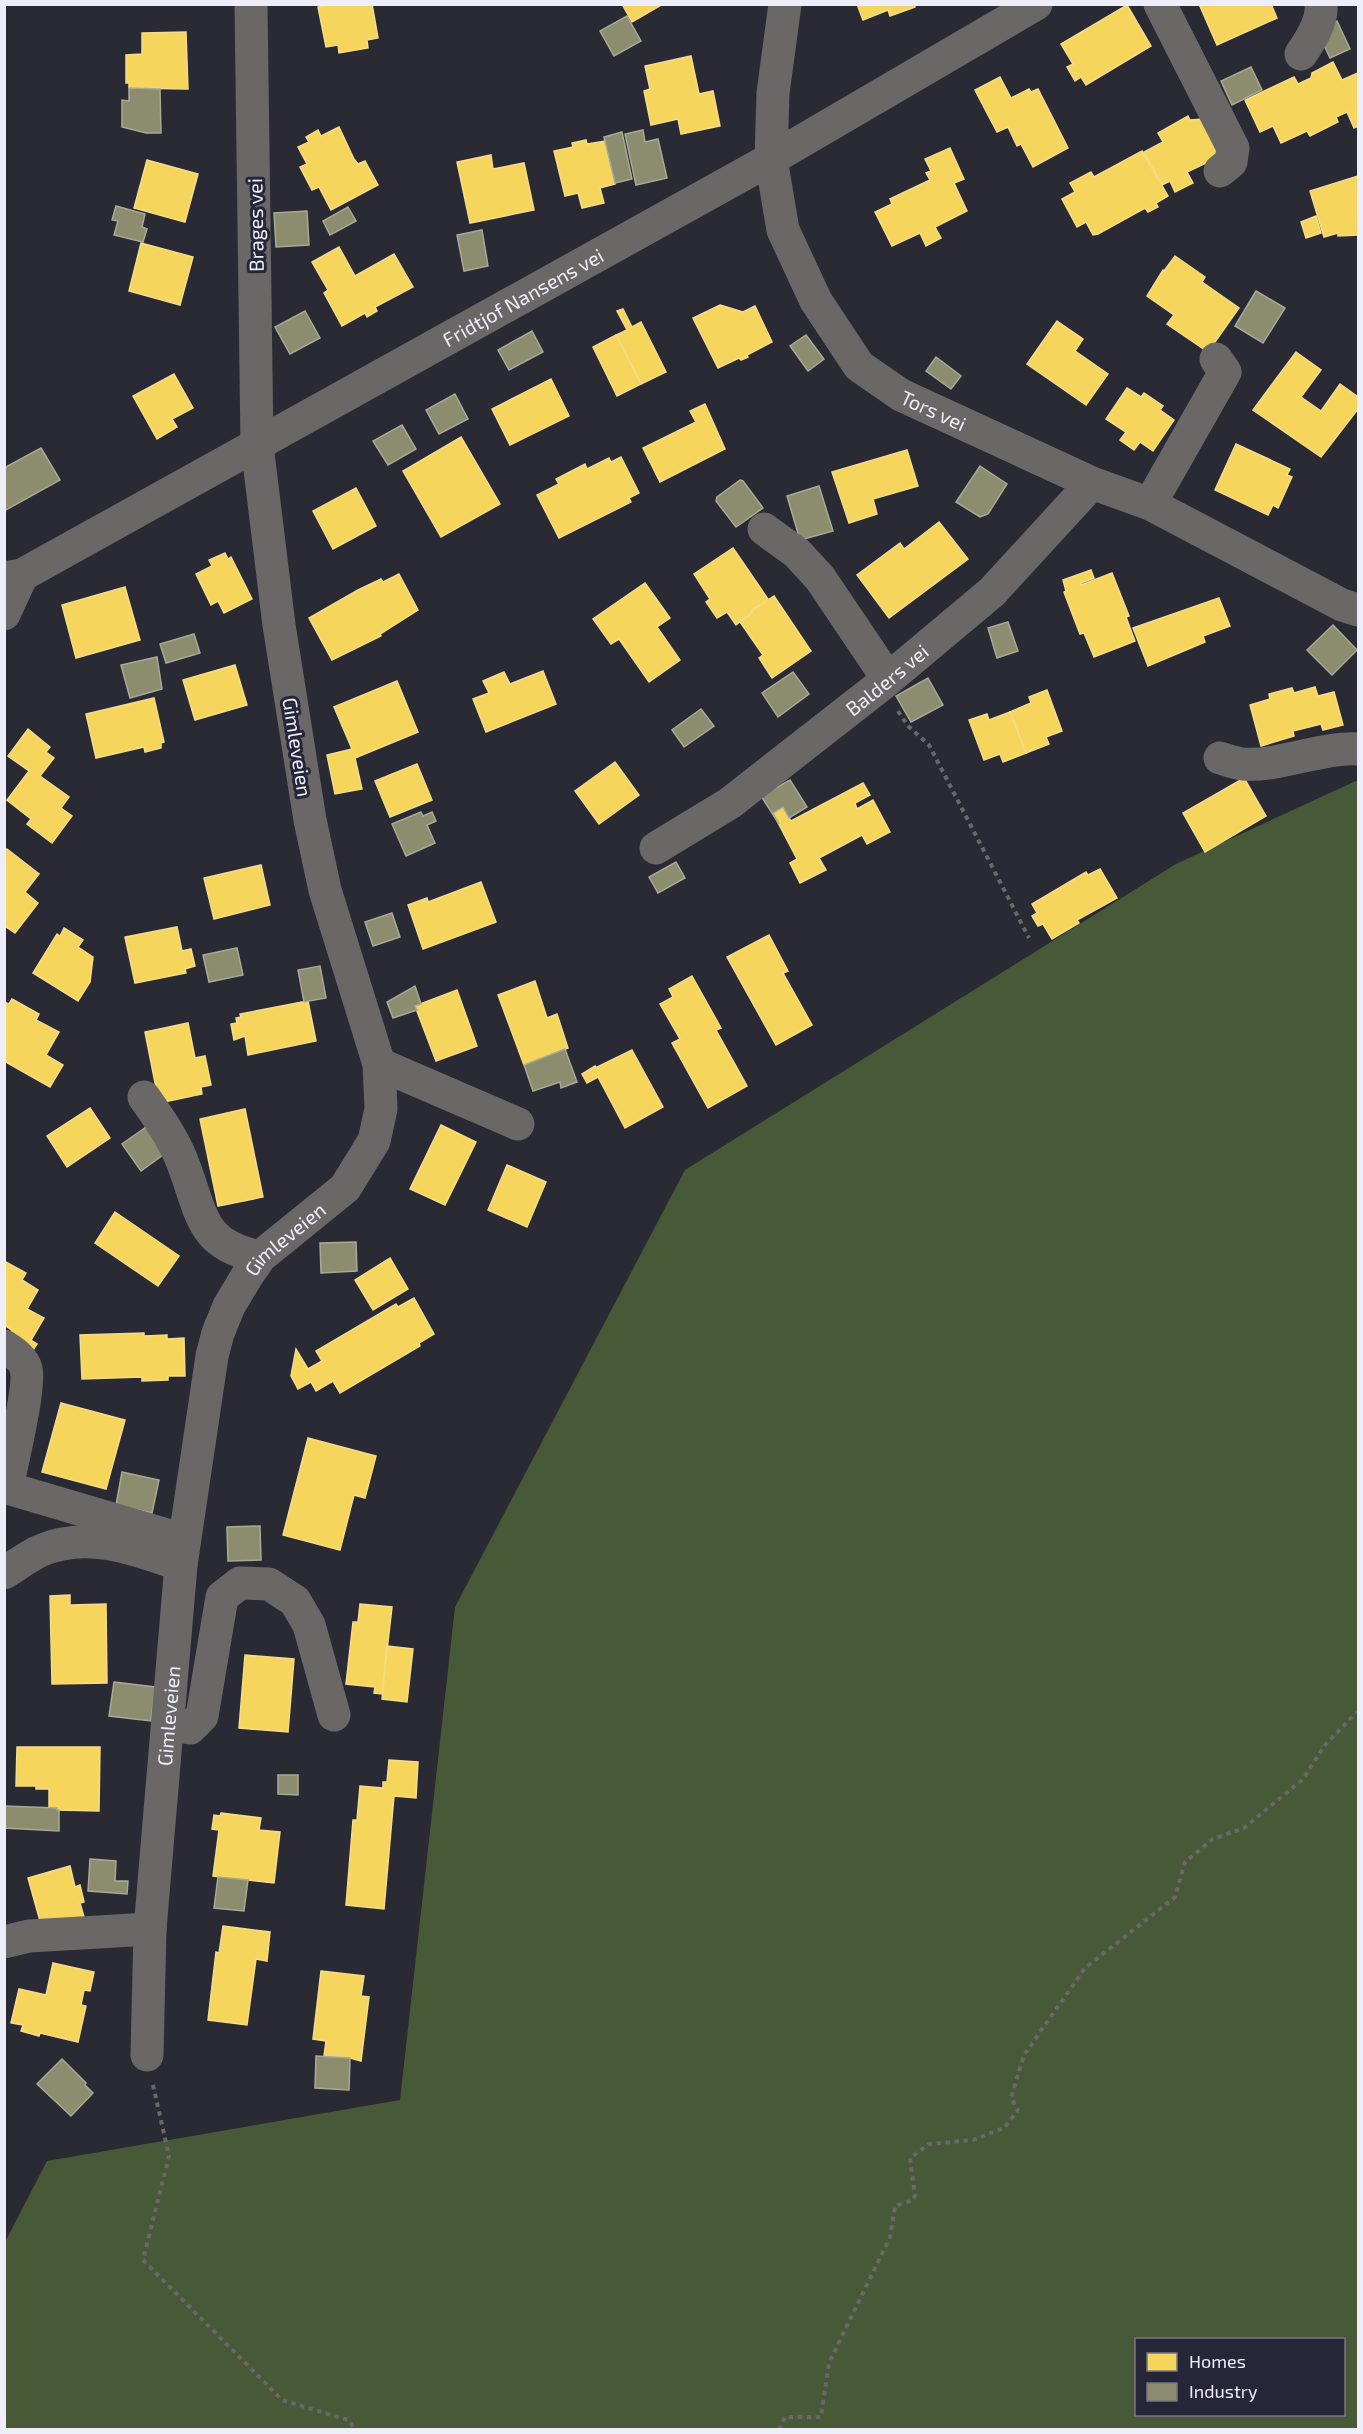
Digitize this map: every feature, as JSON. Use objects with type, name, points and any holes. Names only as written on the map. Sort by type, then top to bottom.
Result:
[{"type":"street","name":"Brages vei","points":[[251,4],[257,446]]},
{"type":"street","name":"Tors vei","points":[[785,4],[773,93],[771,159],[783,230],[816,301],[859,366],[901,395],[1092,483],[1150,504],[1342,605],[1359,610]]},
{"type":"street","name":"Fridtjof Nansens vei","points":[[13,576],[257,446],[771,159],[1036,4]]},
{"type":"street","points":[[1160,4],[1233,148],[1231,162],[1220,171]]},
{"type":"street","points":[[1301,54],[1319,20],[1321,4]]},
{"type":"street","points":[[1150,504],[1225,372],[1216,359]]},
{"type":"street","name":"Gimleveien","points":[[147,2055],[150,1929],[182,1552],[212,1356],[229,1306],[261,1257],[345,1188],[374,1141],[381,1109],[379,1064],[325,890],[310,820],[279,625],[257,446]]},
{"type":"street","name":"Balders vei","points":[[656,848],[730,803],[885,682],[992,592],[1092,483]]},
{"type":"street","points":[[764,529],[797,553],[820,578],[885,682]]},
{"type":"street","points":[[4,614],[13,576]]},
{"type":"street","points":[[1220,758],[1243,764],[1268,762],[1330,750],[1359,749]]},
{"type":"street","points":[[379,1064],[518,1124]]},
{"type":"street","points":[[144,1097],[167,1130],[185,1169],[193,1198],[205,1226],[226,1247],[240,1253],[261,1257]]},
{"type":"street","points":[[4,1346],[23,1362],[27,1370],[26,1387],[6,1488],[182,1552]]},
{"type":"street","points":[[4,1573],[39,1551],[66,1542],[98,1542],[130,1548],[182,1552]]},
{"type":"street","points":[[169,1725],[190,1728],[202,1716],[222,1597],[240,1583],[269,1584],[295,1601],[309,1625],[334,1715]]},
{"type":"street","points":[[4,1942],[28,1935],[150,1929]]},
{"type":"path","points":[[885,682],[908,726],[929,746],[1029,938]]},
{"type":"path","points":[[779,2430],[785,2417],[821,2417],[829,2363],[890,2237],[895,2206],[911,2201],[915,2196],[910,2158],[929,2144],[974,2140],[1004,2128],[1017,2110],[1011,2098],[1024,2055],[1085,1968],[1175,1897],[1185,1862],[1213,1839],[1244,1828],[1303,1779],[1325,1745],[1359,1712]]},
{"type":"path","points":[[147,2055],[169,2156],[143,2260],[282,2400],[348,2420],[356,2430]]},
{"type":"green space","points":[[1358,780],[1358,2429],[5,2429],[4,2244],[47,2161],[400,2100],[455,1607],[685,1170],[1176,864]]},
{"type":"building: Homes","points":[[331,4],[372,4],[378,38],[367,40],[368,48],[339,53],[338,45],[326,47],[318,7]]},
{"type":"building: Homes","points":[[622,4],[663,4],[632,22]]},
{"type":"building: Homes","points":[[857,4],[914,4],[915,7],[890,16],[888,10],[863,20]]},
{"type":"building: Homes","points":[[1199,4],[1271,4],[1277,18],[1217,45]]},
{"type":"building: Homes","points":[[1127,5],[1151,46],[1086,85],[1081,77],[1075,81],[1067,67],[1073,64],[1061,44]]},
{"type":"building: Homes","points":[[186,32],[188,89],[129,88],[129,83],[126,83],[126,55],[142,54],[142,33]]},
{"type":"building: Homes","points":[[691,56],[699,94],[713,91],[720,126],[681,134],[678,119],[651,125],[644,91],[650,89],[645,66]]},
{"type":"building: Homes","points":[[1333,62],[1342,80],[1358,73],[1358,126],[1354,128],[1347,112],[1336,117],[1338,122],[1310,136],[1307,131],[1281,143],[1273,126],[1260,132],[1245,100],[1294,77],[1298,84],[1311,78],[1312,73]]},
{"type":"building: Homes","points":[[1000,77],[1011,98],[1029,89],[1031,92],[1038,89],[1068,148],[1033,167],[1021,144],[1017,146],[1008,127],[997,132],[975,90]]},
{"type":"building: Homes","points":[[1188,116],[1190,120],[1203,119],[1223,155],[1187,172],[1193,183],[1175,192],[1170,181],[1162,185],[1144,152],[1163,142],[1158,133]]},
{"type":"building: Homes","points":[[339,127],[354,159],[358,164],[365,161],[378,185],[331,210],[319,187],[312,190],[300,167],[307,164],[298,147],[309,142],[306,137],[318,130],[321,136]]},
{"type":"building: Homes","points":[[586,140],[587,144],[605,141],[615,184],[600,188],[604,203],[582,208],[578,193],[565,196],[554,151],[573,147],[572,143]]},
{"type":"building: Homes","points":[[950,148],[964,179],[954,183],[967,211],[935,227],[941,238],[926,246],[920,233],[892,246],[875,212],[892,204],[890,199],[930,180],[926,173],[931,171],[925,159]]},
{"type":"building: Homes","points":[[1142,151],[1168,196],[1156,203],[1158,207],[1148,212],[1145,208],[1098,234],[1093,235],[1086,222],[1077,227],[1062,199],[1075,192],[1070,183],[1091,172],[1094,177]]},
{"type":"building: Homes","points":[[491,155],[493,169],[524,163],[534,210],[470,223],[457,162]]},
{"type":"building: Homes","points":[[147,160],[198,174],[185,222],[134,208]]},
{"type":"building: Homes","points":[[1358,176],[1358,235],[1338,236],[1338,233],[1324,237],[1310,191]]},
{"type":"building: Homes","points":[[1316,216],[1321,233],[1306,238],[1301,222]]},
{"type":"building: Homes","points":[[141,243],[193,257],[180,305],[129,291]]},
{"type":"building: Homes","points":[[339,247],[355,276],[394,254],[413,287],[375,307],[377,311],[367,317],[365,313],[342,326],[324,293],[328,290],[312,262]]},
{"type":"building: Homes","points":[[1175,256],[1205,277],[1202,282],[1239,308],[1208,352],[1167,324],[1174,315],[1147,296],[1163,270]]},
{"type":"building: Homes","points":[[720,305],[743,312],[755,306],[772,342],[747,355],[748,357],[741,360],[739,358],[718,368],[693,318]]},
{"type":"building: Homes","points":[[623,309],[632,327],[641,322],[666,372],[641,384],[616,335],[627,330],[617,311]]},
{"type":"building: Homes","points":[[1057,321],[1083,339],[1075,351],[1108,374],[1086,405],[1027,364]]},
{"type":"building: Homes","points":[[616,335],[641,384],[617,396],[593,347]]},
{"type":"building: Homes","points":[[1296,352],[1321,370],[1301,397],[1321,411],[1340,384],[1358,397],[1358,409],[1321,457],[1253,410]]},
{"type":"building: Homes","points":[[174,374],[193,408],[172,419],[177,427],[157,439],[133,396]]},
{"type":"building: Homes","points":[[551,379],[569,416],[510,445],[492,409]]},
{"type":"building: Homes","points":[[1127,388],[1141,397],[1144,393],[1163,406],[1160,410],[1174,420],[1153,451],[1140,442],[1134,450],[1120,440],[1126,432],[1106,419]]},
{"type":"building: Homes","points":[[705,404],[725,449],[660,482],[643,448],[696,422],[690,411]]},
{"type":"building: Homes","points":[[461,437],[500,504],[441,537],[403,471]]},
{"type":"building: Homes","points":[[1236,444],[1290,469],[1287,475],[1292,477],[1278,508],[1273,505],[1268,515],[1215,490]]},
{"type":"building: Homes","points":[[907,450],[918,486],[873,499],[877,514],[849,523],[832,472]]},
{"type":"building: Homes","points":[[621,457],[639,493],[629,498],[631,502],[559,538],[537,495],[559,484],[556,479],[585,464],[587,469],[609,458],[611,462]]},
{"type":"building: Homes","points":[[356,488],[376,526],[333,549],[313,511]]},
{"type":"building: Homes","points":[[939,522],[968,559],[889,618],[857,575],[900,543],[904,549]]},
{"type":"building: Homes","points":[[733,548],[768,599],[736,625],[727,612],[717,618],[706,602],[710,599],[694,574]]},
{"type":"building: Homes","points":[[225,553],[228,559],[231,557],[252,599],[224,613],[218,601],[211,605],[196,574],[212,566],[209,560]]},
{"type":"building: Homes","points":[[1091,570],[1094,578],[1081,585],[1112,573],[1129,616],[1126,617],[1135,641],[1094,657],[1084,633],[1080,634],[1064,592],[1066,591],[1063,580]]},
{"type":"building: Homes","points":[[399,574],[418,610],[380,634],[381,636],[332,660],[309,618],[358,590],[381,579],[383,582]]},
{"type":"building: Homes","points":[[645,583],[670,618],[657,627],[680,660],[649,682],[619,639],[611,644],[593,619]]},
{"type":"building: Homes","points":[[125,587],[140,640],[76,658],[62,605]]},
{"type":"building: Homes","points":[[774,596],[811,651],[772,678],[759,658],[763,655],[740,622],[752,613],[751,611]]},
{"type":"building: Homes","points":[[1219,598],[1230,626],[1203,636],[1205,642],[1148,666],[1133,628]]},
{"type":"building: Homes","points":[[235,665],[247,705],[195,720],[183,680]]},
{"type":"building: Homes","points":[[543,671],[556,704],[486,732],[473,699],[489,693],[483,681],[504,672],[510,684]]},
{"type":"building: Homes","points":[[397,681],[418,732],[355,758],[362,789],[335,794],[327,755],[352,749],[334,707]]},
{"type":"building: Homes","points":[[1315,687],[1318,696],[1334,692],[1343,725],[1323,730],[1321,724],[1293,731],[1294,736],[1261,746],[1250,705],[1270,699],[1269,694],[1292,688],[1294,693]]},
{"type":"building: Homes","points":[[1047,690],[1062,731],[1046,737],[1049,744],[1026,753],[1010,712],[1031,703],[1029,697]]},
{"type":"building: Homes","points":[[154,698],[164,742],[161,743],[161,748],[145,752],[144,747],[96,758],[86,714]]},
{"type":"building: Homes","points":[[1010,712],[1026,753],[1003,762],[1000,754],[984,760],[969,720],[987,714],[989,720]]},
{"type":"building: Homes","points":[[28,729],[50,747],[46,752],[54,758],[40,776],[69,797],[61,808],[72,816],[52,843],[27,824],[31,819],[7,800],[29,771],[8,756]]},
{"type":"building: Homes","points":[[615,762],[639,795],[599,824],[575,791]]},
{"type":"building: Homes","points":[[417,764],[432,800],[390,817],[375,781]]},
{"type":"building: Homes","points":[[1244,778],[1266,816],[1205,852],[1183,813]]},
{"type":"building: Homes","points":[[863,783],[870,795],[855,803],[857,809],[873,800],[890,832],[867,844],[862,835],[819,858],[826,870],[800,883],[790,863],[797,859],[773,813],[783,807],[791,821]]},
{"type":"building: Homes","points":[[7,849],[39,874],[25,892],[38,903],[15,933],[6,927],[4,929],[4,852]]},
{"type":"building: Homes","points":[[261,865],[270,905],[214,919],[204,878]]},
{"type":"building: Homes","points":[[1100,869],[1117,898],[1077,920],[1079,923],[1052,939],[1043,924],[1038,926],[1032,916],[1037,913],[1032,904],[1086,872],[1088,875]]},
{"type":"building: Homes","points":[[481,882],[496,922],[423,949],[408,905],[427,898],[428,902]]},
{"type":"building: Homes","points":[[177,927],[182,951],[191,949],[195,966],[185,969],[186,973],[135,983],[125,937]]},
{"type":"building: Homes","points":[[64,928],[83,940],[78,947],[93,957],[90,982],[78,1001],[33,973],[57,934],[60,936]]},
{"type":"building: Homes","points":[[769,935],[788,971],[783,973],[812,1025],[776,1045],[727,957]]},
{"type":"building: Homes","points":[[692,976],[721,1028],[716,1030],[747,1086],[708,1108],[672,1043],[680,1039],[660,1004],[673,997],[669,989]]},
{"type":"building: Homes","points":[[535,981],[547,1018],[557,1014],[568,1048],[524,1065],[498,995]]},
{"type":"building: Homes","points":[[457,990],[477,1046],[436,1061],[415,1006]]},
{"type":"building: Homes","points":[[12,999],[39,1014],[36,1020],[59,1032],[46,1055],[63,1065],[50,1087],[4,1061],[4,1002],[9,1004]]},
{"type":"building: Homes","points":[[308,1001],[316,1041],[248,1055],[245,1036],[234,1040],[231,1024],[237,1023],[236,1018],[241,1017],[240,1014]]},
{"type":"building: Homes","points":[[188,1023],[195,1058],[205,1056],[211,1085],[201,1087],[202,1094],[159,1103],[145,1032]]},
{"type":"building: Homes","points":[[632,1050],[663,1107],[625,1128],[598,1077],[587,1083],[582,1074],[595,1066],[598,1069],[597,1067]]},
{"type":"building: Homes","points":[[90,1108],[110,1138],[67,1167],[47,1136]]},
{"type":"building: Homes","points":[[245,1109],[263,1197],[218,1206],[200,1119]]},
{"type":"building: Homes","points":[[441,1125],[476,1142],[445,1205],[410,1189]]},
{"type":"building: Homes","points":[[507,1165],[546,1182],[527,1227],[488,1210]]},
{"type":"building: Homes","points":[[115,1212],[179,1256],[158,1286],[95,1243]]},
{"type":"building: Homes","points":[[390,1258],[408,1289],[373,1310],[355,1280]]},
{"type":"building: Homes","points":[[4,1261],[26,1273],[22,1280],[38,1290],[27,1309],[44,1318],[31,1340],[37,1344],[33,1350],[9,1335],[12,1330],[4,1325]]},
{"type":"building: Homes","points":[[414,1298],[434,1334],[419,1343],[420,1346],[340,1393],[333,1381],[316,1391],[311,1382],[298,1389],[291,1376],[296,1349],[308,1369],[322,1361],[316,1351],[396,1304],[398,1307]]},
{"type":"building: Homes","points":[[144,1333],[144,1336],[167,1335],[167,1339],[184,1338],[185,1376],[168,1376],[168,1380],[142,1381],[142,1377],[82,1379],[80,1335]]},
{"type":"building: Homes","points":[[61,1403],[125,1420],[106,1489],[42,1472]]},
{"type":"building: Homes","points":[[308,1438],[376,1456],[365,1498],[354,1495],[340,1550],[283,1535]]},
{"type":"building: Homes","points":[[70,1595],[70,1605],[106,1604],[107,1683],[52,1684],[50,1596]]},
{"type":"building: Homes","points":[[360,1604],[392,1607],[382,1694],[374,1693],[375,1687],[346,1684],[353,1622],[358,1622]]},
{"type":"building: Homes","points":[[387,1646],[413,1649],[407,1702],[382,1699]]},
{"type":"building: Homes","points":[[245,1655],[294,1659],[288,1732],[239,1728]]},
{"type":"building: Homes","points":[[17,1747],[100,1747],[99,1811],[57,1810],[57,1808],[49,1807],[49,1789],[36,1789],[36,1786],[16,1786]]},
{"type":"building: Homes","points":[[389,1760],[418,1762],[416,1798],[394,1796],[384,1909],[346,1905],[353,1820],[357,1820],[360,1786],[383,1788],[383,1782],[387,1782]]},
{"type":"building: Homes","points":[[221,1813],[261,1818],[259,1830],[280,1832],[274,1883],[213,1876],[219,1830],[212,1829],[214,1815],[220,1816]]},
{"type":"building: Homes","points":[[70,1866],[75,1887],[80,1885],[84,1902],[80,1903],[84,1917],[42,1928],[28,1878]]},
{"type":"building: Homes","points":[[223,1926],[270,1932],[267,1961],[256,1959],[247,2025],[208,2020],[216,1952],[219,1953]]},
{"type":"building: Homes","points":[[53,1963],[94,1972],[90,1991],[84,1990],[81,2005],[86,2006],[78,2042],[21,2031],[23,2025],[11,2023],[19,1989],[46,1995]]},
{"type":"building: Homes","points":[[321,1971],[364,1976],[361,1996],[369,1997],[361,2061],[324,2056],[326,2041],[313,2039]]},
{"type":"building: Industry","points":[[627,16],[641,41],[614,56],[600,31]]},
{"type":"building: Industry","points":[[1337,21],[1350,49],[1330,58],[1317,30]]},
{"type":"building: Industry","points":[[1251,67],[1262,90],[1232,105],[1221,81]]},
{"type":"building: Industry","points":[[129,88],[160,89],[161,133],[146,133],[122,127],[122,100],[129,101]]},
{"type":"building: Industry","points":[[643,130],[645,142],[658,139],[667,178],[636,185],[625,134]]},
{"type":"building: Industry","points":[[622,132],[632,179],[615,183],[604,137]]},
{"type":"building: Industry","points":[[116,206],[145,214],[142,227],[147,229],[143,242],[114,235],[118,221],[112,220]]},
{"type":"building: Industry","points":[[348,207],[356,221],[330,235],[323,221]]},
{"type":"building: Industry","points":[[307,211],[309,245],[276,247],[274,213]]},
{"type":"building: Industry","points":[[482,230],[488,266],[464,271],[457,235]]},
{"type":"building: Industry","points":[[1256,291],[1285,308],[1263,343],[1235,326]]},
{"type":"building: Industry","points":[[305,311],[320,338],[290,354],[275,327]]},
{"type":"building: Industry","points":[[532,331],[543,352],[509,370],[498,350]]},
{"type":"building: Industry","points":[[806,335],[824,359],[808,371],[790,346]]},
{"type":"building: Industry","points":[[936,357],[961,376],[951,389],[926,371]]},
{"type":"building: Industry","points":[[455,394],[468,419],[439,434],[426,410]]},
{"type":"building: Industry","points":[[402,425],[416,449],[388,465],[373,441]]},
{"type":"building: Industry","points":[[41,448],[60,480],[4,511],[4,468]]},
{"type":"building: Industry","points":[[980,466],[1007,484],[988,514],[980,517],[956,502]]},
{"type":"building: Industry","points":[[740,480],[763,508],[736,527],[716,501],[717,497]]},
{"type":"building: Industry","points":[[819,486],[833,531],[800,540],[787,496]]},
{"type":"building: Industry","points":[[1008,622],[1018,651],[997,658],[988,628]]},
{"type":"building: Industry","points":[[1333,625],[1357,650],[1332,675],[1307,650]]},
{"type":"building: Industry","points":[[194,634],[200,653],[166,663],[160,644]]},
{"type":"building: Industry","points":[[157,657],[162,689],[130,698],[121,665]]},
{"type":"building: Industry","points":[[793,672],[809,694],[778,717],[762,693]]},
{"type":"building: Industry","points":[[928,678],[943,705],[911,722],[896,696]]},
{"type":"building: Industry","points":[[701,709],[714,726],[684,747],[672,730]]},
{"type":"building: Industry","points":[[790,780],[807,807],[789,818],[783,807],[773,813],[779,824],[761,796]]},
{"type":"building: Industry","points":[[421,812],[423,816],[432,812],[436,821],[427,825],[435,843],[406,856],[392,824]]},
{"type":"building: Industry","points":[[676,862],[685,878],[658,893],[649,877]]},
{"type":"building: Industry","points":[[392,913],[400,937],[373,946],[365,922]]},
{"type":"building: Industry","points":[[237,948],[243,975],[209,982],[203,955]]},
{"type":"building: Industry","points":[[320,966],[326,998],[304,1002],[298,970]]},
{"type":"building: Industry","points":[[415,986],[421,1004],[415,1006],[417,1010],[393,1018],[387,1002]]},
{"type":"building: Industry","points":[[565,1049],[577,1082],[561,1088],[560,1082],[533,1091],[524,1065]]},
{"type":"building: Industry","points":[[149,1125],[167,1152],[141,1171],[122,1144]]},
{"type":"building: Industry","points":[[356,1242],[357,1271],[321,1273],[320,1243]]},
{"type":"building: Industry","points":[[122,1472],[159,1480],[152,1513],[116,1505]]},
{"type":"building: Industry","points":[[260,1526],[261,1560],[228,1561],[227,1527]]},
{"type":"building: Industry","points":[[114,1682],[155,1687],[151,1721],[109,1716]]},
{"type":"building: Industry","points":[[278,1775],[298,1775],[298,1795],[278,1794]]},
{"type":"building: Industry","points":[[4,1806],[57,1808],[59,1810],[59,1831],[4,1828]]},
{"type":"building: Industry","points":[[90,1859],[116,1861],[115,1881],[128,1881],[127,1894],[88,1891]]},
{"type":"building: Industry","points":[[218,1877],[248,1880],[244,1911],[214,1908]]},
{"type":"building: Industry","points":[[316,2056],[350,2058],[349,2090],[315,2088]]},
{"type":"building: Industry","points":[[62,2059],[93,2093],[71,2116],[37,2084]]}]
